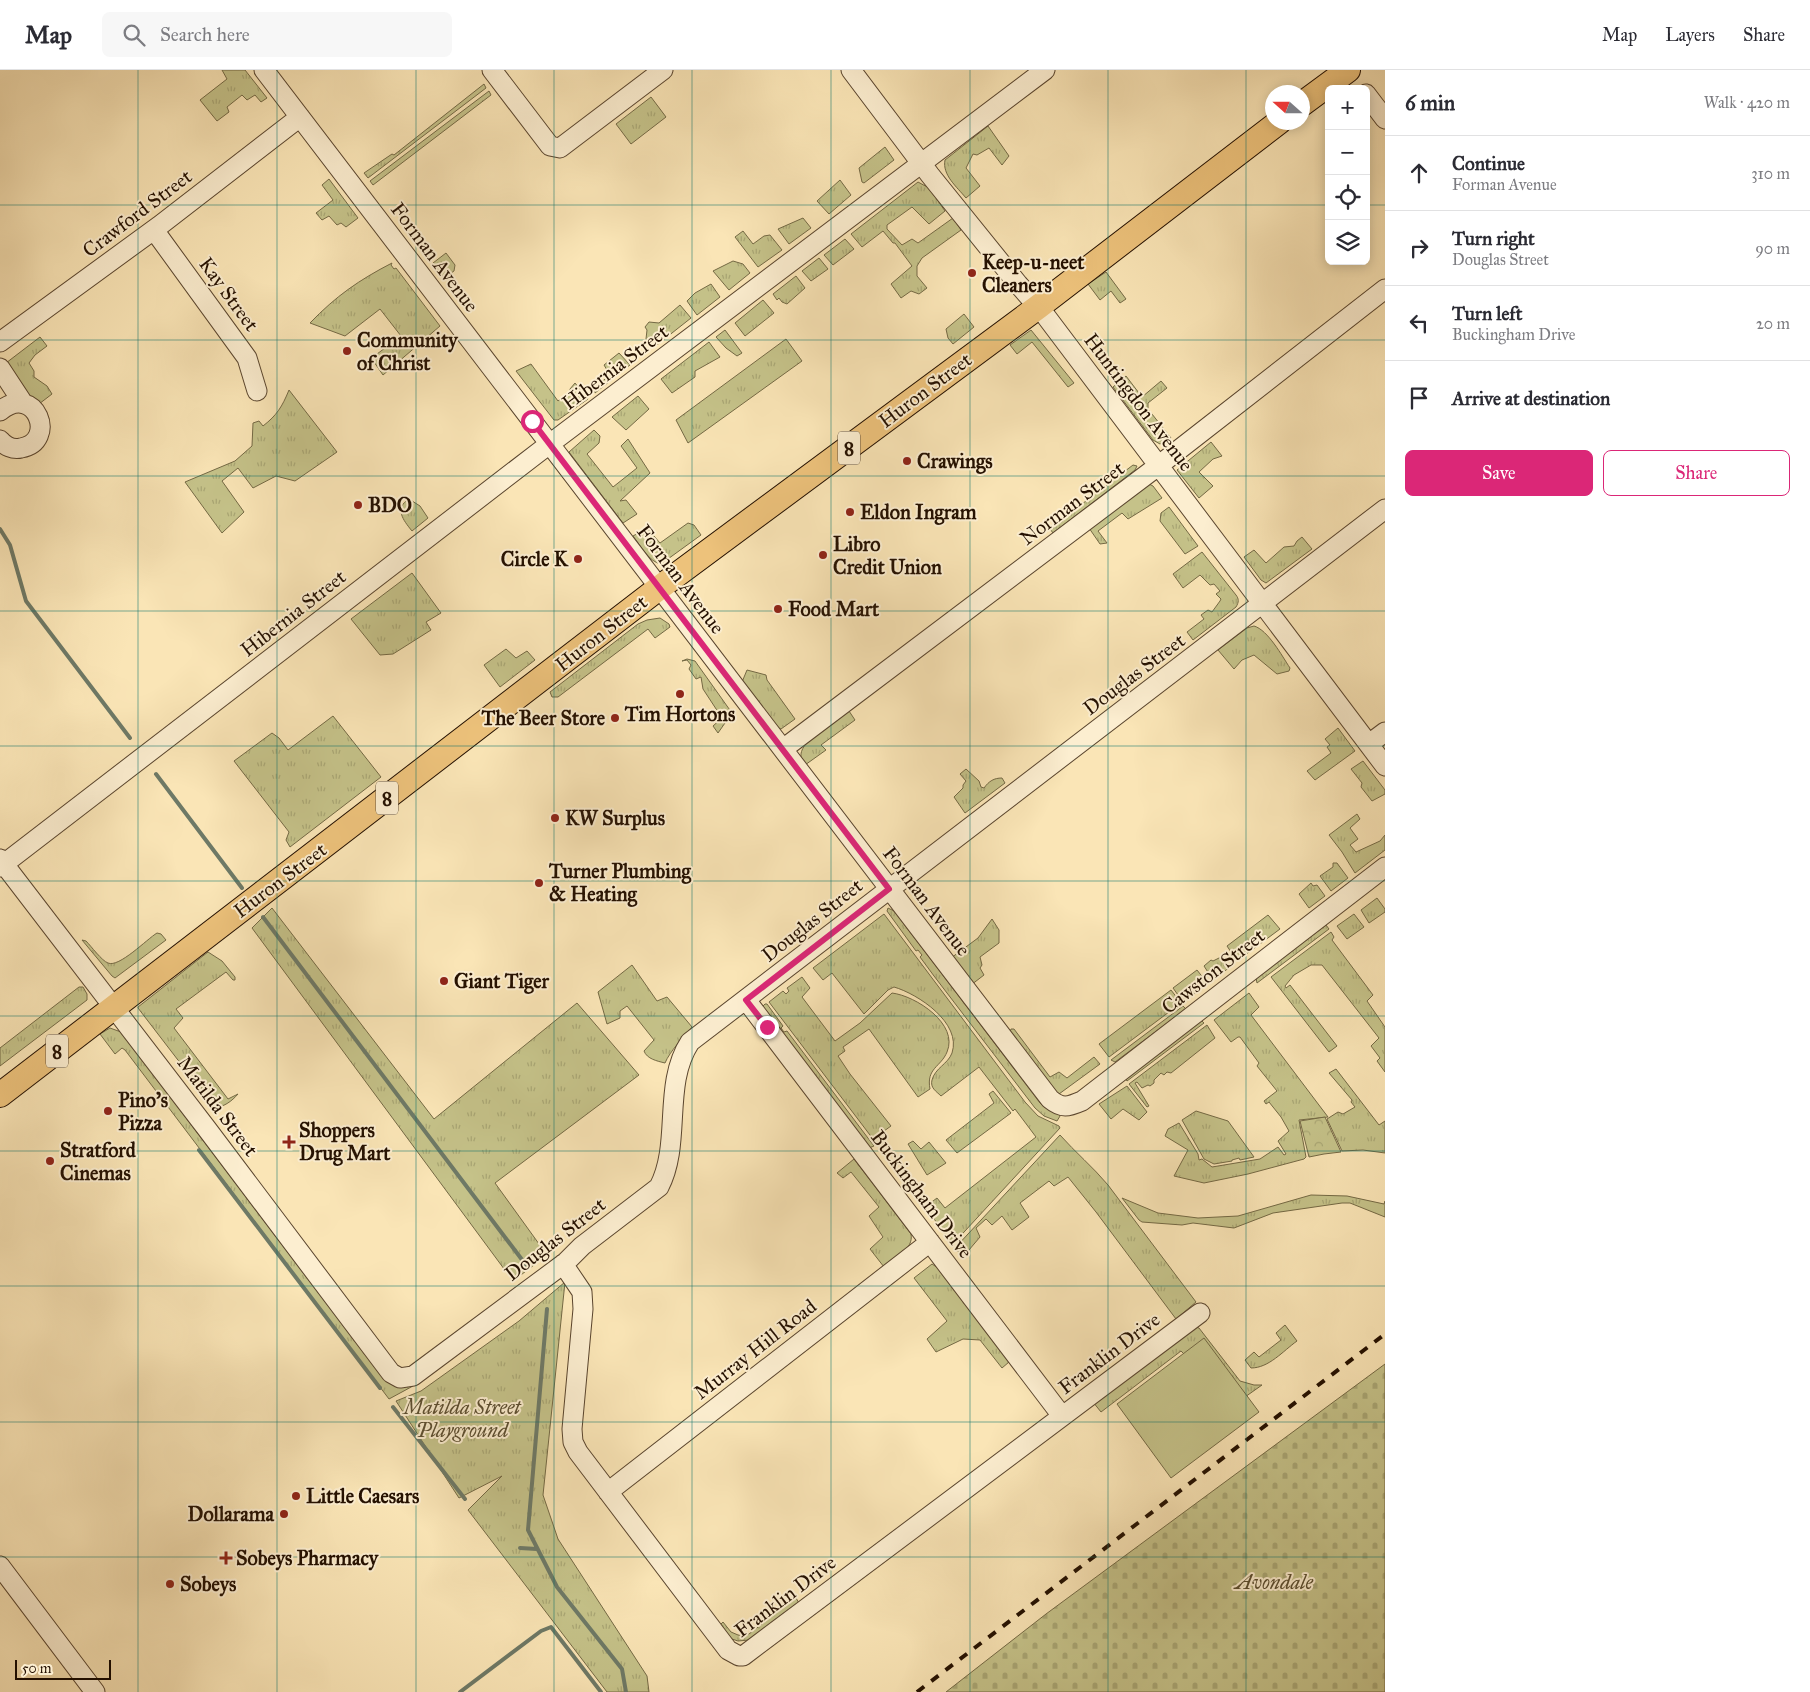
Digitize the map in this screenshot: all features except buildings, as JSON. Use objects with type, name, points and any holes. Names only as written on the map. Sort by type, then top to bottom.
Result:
[{"type":"main road","points":[[1310,98],[1348,70]]},
{"type":"main road","name":"Huron Street","points":[[0,1095],[659,588],[1038,307],[1269,130]]},
{"type":"street","name":"Forman Avenue","points":[[264,70],[1050,1099],[1058,1106],[1067,1107]]},
{"type":"street","points":[[492,70],[550,146],[560,148],[663,70]]},
{"type":"street","name":"Huntingdon Avenue","points":[[851,70],[922,164],[1046,315],[1385,766]]},
{"type":"street","name":"Hibernia Street","points":[[1,863],[549,444],[1045,70]]},
{"type":"street","points":[[1348,70],[1359,85]]},
{"type":"street","points":[[1370,99],[1385,118]]},
{"type":"street","name":"Crawford Street","points":[[0,342],[154,230],[300,117]]},
{"type":"street","name":"Kay Street","points":[[154,230],[247,358],[257,391]]},
{"type":"street","name":"Norman Street","points":[[783,750],[1158,466],[1385,288]]},
{"type":"street","points":[[0,368],[22,403],[32,408],[40,421],[40,430],[32,444],[21,448],[8,447],[0,440]]},
{"type":"street","points":[[0,411],[7,406],[22,403]]},
{"type":"street","name":"Douglas Street","points":[[400,1378],[413,1376],[563,1264],[659,1187],[665,1175],[678,1072],[690,1042],[1385,509]]},
{"type":"street","points":[[1369,744],[1385,732]]},
{"type":"street","name":"Matilda Street","points":[[1,863],[208,1129],[391,1373],[400,1378]]},
{"type":"street","name":"Cawston Street","points":[[1067,1107],[1082,1101],[1385,868]]},
{"type":"street","name":"Buckingham Drive","points":[[746,1000],[1062,1416]]},
{"type":"street","name":"Murray Hill Road","points":[[608,1492],[930,1242]]},
{"type":"street","name":"Franklin Drive","points":[[563,1264],[582,1292],[583,1309],[572,1429],[573,1442],[578,1452],[728,1650],[739,1656],[743,1656],[1200,1313]]},
{"type":"street","points":[[0,1566],[95,1692]]},
{"type":"green space","points":[[222,70],[245,70],[267,98],[261,102],[255,95],[247,100],[242,95],[227,107],[229,112],[217,121],[200,100],[227,79]]},
{"type":"green space","points":[[484,84],[486,88],[368,178],[364,173],[392,154],[394,155]]},
{"type":"green space","points":[[489,91],[491,95],[373,185],[370,181]]},
{"type":"green space","points":[[651,97],[666,117],[631,144],[616,124]]},
{"type":"green space","points":[[988,126],[1009,156],[1002,165],[989,148],[977,155],[973,154],[966,168],[980,186],[966,198],[948,176],[945,160]]},
{"type":"green space","points":[[885,147],[894,160],[864,183],[862,182],[859,168]]},
{"type":"green space","points":[[329,179],[358,218],[346,227],[341,223],[337,225],[329,216],[322,220],[316,213],[333,200],[322,185]]},
{"type":"green space","points":[[840,180],[851,195],[829,214],[817,201]]},
{"type":"green space","points":[[918,182],[929,188],[945,211],[929,224],[912,207],[887,225],[887,229],[902,245],[912,239],[918,243],[953,218],[961,230],[922,258],[917,266],[917,276],[927,288],[919,294],[911,291],[901,298],[891,284],[912,266],[895,243],[883,231],[862,247],[851,234]]},
{"type":"green space","points":[[803,218],[811,228],[789,244],[778,229]]},
{"type":"green space","points":[[743,231],[753,244],[764,236],[770,235],[782,250],[758,267],[735,237]]},
{"type":"green space","points":[[845,239],[854,249],[833,265],[824,255]]},
{"type":"green space","points":[[446,253],[455,265],[454,271],[444,278],[433,263]]},
{"type":"green space","points":[[819,258],[828,269],[811,281],[802,271]]},
{"type":"green space","points":[[733,261],[743,264],[750,273],[729,290],[713,271]]},
{"type":"green space","points":[[392,263],[391,265],[394,269],[396,268],[440,326],[383,375],[374,362],[373,357],[401,336],[380,309],[345,336],[310,323],[348,289]]},
{"type":"green space","points":[[1106,272],[1126,299],[1120,303],[1111,291],[1100,300],[1088,284]]},
{"type":"green space","points":[[796,276],[805,288],[787,304],[779,298],[777,300],[773,294]]},
{"type":"green space","points":[[711,284],[720,297],[697,315],[687,301],[695,293]]},
{"type":"green space","points":[[763,300],[774,313],[745,336],[735,323]]},
{"type":"green space","points":[[680,305],[691,318],[653,348],[646,339],[647,330],[645,327],[649,322],[659,323]]},
{"type":"green space","points":[[964,314],[974,327],[953,344],[948,338],[946,329]]},
{"type":"green space","points":[[725,330],[742,353],[737,356],[716,337]]},
{"type":"green space","points":[[1031,330],[1074,383],[1068,387],[1032,342],[1017,354],[1010,345]]},
{"type":"green space","points":[[40,337],[47,346],[35,355],[29,363],[34,371],[34,377],[47,386],[52,394],[39,404],[33,401],[6,363]]},
{"type":"green space","points":[[786,339],[802,361],[688,443],[676,420]]},
{"type":"green space","points":[[709,342],[720,357],[695,371],[695,377],[672,393],[661,379]]},
{"type":"green space","points":[[619,353],[630,365],[595,393],[594,388],[610,375],[604,365]]},
{"type":"green space","points":[[531,364],[558,401],[570,391],[575,383],[588,399],[558,420],[554,420],[516,371]]},
{"type":"green space","points":[[1126,376],[1142,397],[1161,381],[1167,388],[1148,403],[1148,409],[1171,438],[1160,444],[1153,440],[1113,387]]},
{"type":"green space","points":[[289,390],[337,452],[295,481],[276,476],[253,488],[238,468],[222,481],[244,512],[222,533],[185,482],[235,461],[252,446],[253,423],[259,421],[263,426],[268,422],[279,410]]},
{"type":"green space","points":[[638,396],[649,409],[626,430],[612,417]]},
{"type":"green space","points":[[594,430],[600,436],[599,443],[587,454],[613,487],[637,468],[621,446],[628,439],[650,473],[620,501],[626,500],[637,514],[623,523],[569,452]]},
{"type":"green space","points":[[1211,442],[1222,456],[1213,459],[1199,472],[1213,486],[1199,498],[1177,470]]},
{"type":"green space","points":[[1133,465],[1137,466],[1135,470],[1053,533],[1050,529],[1060,521],[1062,522],[1065,517]]},
{"type":"green space","points":[[1149,484],[1153,486],[1162,498],[1128,519],[1122,513],[1098,531],[1107,543],[1100,544],[1089,528]]},
{"type":"green space","points":[[409,499],[420,506],[428,518],[412,531],[401,514],[402,506]]},
{"type":"green space","points":[[1169,507],[1198,546],[1185,554],[1160,521],[1161,513]]},
{"type":"green space","points":[[688,523],[694,525],[701,535],[661,564],[649,557],[633,536],[647,528],[660,543]]},
{"type":"green space","points":[[1302,537],[1312,549],[1266,583],[1261,580],[1244,557],[1254,550],[1266,563],[1284,547],[1294,546]]},
{"type":"green space","points":[[1202,552],[1236,595],[1238,602],[1236,607],[1193,640],[1187,632],[1204,619],[1201,615],[1208,610],[1212,612],[1221,599],[1216,594],[1220,591],[1214,584],[1210,585],[1200,575],[1183,588],[1173,574]]},
{"type":"green space","points":[[412,573],[441,613],[426,622],[431,630],[393,654],[380,655],[351,619]]},
{"type":"green space","points":[[660,618],[669,624],[670,627],[655,638],[648,629],[558,697],[552,697],[550,692],[638,624]]},
{"type":"green space","points":[[1254,626],[1259,628],[1274,644],[1290,668],[1289,671],[1277,674],[1254,655],[1242,660],[1234,669],[1218,650],[1247,628]]},
{"type":"green space","points":[[506,649],[516,658],[527,651],[535,660],[500,687],[484,665]]},
{"type":"green space","points":[[687,659],[695,661],[732,713],[718,733],[713,726],[722,718],[703,689],[701,677],[696,679],[689,669],[691,665],[687,660],[682,661]]},
{"type":"green space","points":[[747,670],[766,675],[767,680],[795,719],[781,729],[775,726],[742,682]]},
{"type":"green space","points":[[849,711],[855,720],[821,745],[826,750],[805,765],[801,755],[807,742]]},
{"type":"green space","points":[[333,716],[381,777],[290,847],[286,840],[289,832],[234,761],[272,733],[279,738],[288,750]]},
{"type":"green space","points":[[1338,728],[1355,751],[1315,780],[1307,771],[1331,753],[1327,747],[1330,745],[1325,739]]},
{"type":"green space","points":[[1363,761],[1385,790],[1385,794],[1372,801],[1361,787],[1362,783],[1351,769]]},
{"type":"green space","points":[[966,769],[979,781],[981,787],[984,788],[990,782],[1002,778],[1005,783],[965,813],[954,797],[963,788],[966,781],[960,774]]},
{"type":"green space","points":[[1357,814],[1360,819],[1350,828],[1358,839],[1350,845],[1356,852],[1380,841],[1385,835],[1385,850],[1355,873],[1329,835]]},
{"type":"green space","points":[[1333,863],[1337,863],[1348,878],[1331,891],[1320,876],[1333,867]]},
{"type":"green space","points":[[1311,883],[1313,886],[1317,885],[1325,896],[1309,908],[1299,894]]},
{"type":"green space","points":[[1377,898],[1385,912],[1369,923],[1361,910]]},
{"type":"green space","points":[[272,908],[434,1119],[577,1003],[639,1075],[495,1183],[547,1255],[513,1281],[252,928]]},
{"type":"green space","points":[[888,908],[894,911],[1040,1103],[1044,1107],[1059,1113],[1060,1116],[1057,1121],[1044,1116],[1035,1108],[920,957],[922,955],[918,950],[916,951],[887,911]]},
{"type":"green space","points":[[884,914],[1025,1102],[1038,1116],[1060,1128],[953,1244],[925,1207],[937,1198],[945,1208],[1036,1137],[979,1067],[941,1096],[934,1089],[932,1083],[934,1076],[950,1057],[953,1042],[951,1031],[936,1011],[926,1003],[894,987],[888,990],[864,1014],[832,973],[823,980],[813,968]]},
{"type":"green space","points":[[1354,914],[1364,927],[1347,939],[1337,926]]},
{"type":"green space","points":[[1268,915],[1280,929],[1237,961],[1227,946]]},
{"type":"green space","points":[[992,919],[999,930],[999,943],[980,957],[982,965],[980,968],[984,975],[971,985],[951,958],[978,938]]},
{"type":"green space","points":[[1326,925],[1329,929],[1257,983],[1256,978]]},
{"type":"green space","points":[[1331,932],[1334,937],[1332,940],[1373,995],[1367,1001],[1385,1027],[1385,1072],[1377,1061],[1380,1058],[1371,1046],[1379,1038],[1322,965],[1311,965],[1294,975],[1285,986],[1286,988],[1290,985],[1337,1046],[1329,1052],[1271,977]]},
{"type":"green space","points":[[157,933],[161,934],[166,940],[115,978],[82,940],[86,941],[106,962],[113,963],[126,957]]},
{"type":"green space","points":[[208,952],[222,961],[235,977],[235,980],[226,972],[176,1009],[183,1018],[174,1028],[228,1099],[238,1094],[227,1104],[217,1107],[214,1107],[138,1008]]},
{"type":"green space","points":[[1221,957],[1230,967],[1213,980],[1204,966],[1211,960],[1213,961]]},
{"type":"green space","points":[[632,965],[657,1001],[667,997],[692,1027],[673,1049],[665,1063],[645,1054],[644,1051],[654,1040],[627,1006],[620,1011],[620,1018],[607,1024],[598,992]]},
{"type":"green space","points":[[1197,970],[1208,984],[1183,1002],[1173,988]]},
{"type":"green space","points":[[802,977],[810,988],[802,997],[835,1041],[860,1023],[892,993],[902,995],[923,1006],[933,1013],[947,1031],[949,1042],[947,1052],[930,1076],[930,1089],[918,1097],[869,1029],[843,1047],[845,1051],[838,1056],[891,1126],[873,1139],[769,1002],[783,991],[786,994],[789,991],[787,988]]},
{"type":"green space","points":[[79,987],[83,987],[87,994],[87,1000],[0,1066],[0,1048]]},
{"type":"green space","points":[[1171,990],[1181,1003],[1109,1057],[1099,1044]]},
{"type":"green space","points":[[1249,993],[1259,1007],[1251,1015],[1328,1117],[1299,1120],[1306,1157],[1304,1159],[1248,1174],[1204,1183],[1174,1176],[1188,1150],[1165,1136],[1168,1129],[1179,1123],[1198,1154],[1199,1160],[1202,1159],[1212,1167],[1260,1159],[1278,1147],[1284,1155],[1286,1154],[1278,1141],[1289,1131],[1269,1102],[1266,1104],[1264,1101],[1277,1091],[1257,1066],[1259,1063],[1240,1037],[1231,1042],[1214,1020]]},
{"type":"green space","points":[[767,1004],[783,1026],[781,1028],[784,1032],[787,1031],[874,1146],[869,1148],[762,1007]]},
{"type":"green space","points":[[1183,1006],[1186,1009],[1115,1062],[1111,1060]]},
{"type":"green space","points":[[1200,1019],[1204,1023],[1127,1081],[1124,1076]]},
{"type":"green space","points":[[1207,1025],[1215,1038],[1171,1073],[1167,1072],[1164,1075],[1161,1073],[1150,1086],[1142,1088],[1137,1082],[1135,1083],[1149,1106],[1147,1107],[1129,1084]]},
{"type":"green space","points":[[110,1028],[121,1032],[380,1374],[388,1380],[412,1383],[413,1386],[389,1399],[125,1050],[122,1048],[115,1054],[100,1034]]},
{"type":"green space","points":[[1011,1029],[1014,1029],[1050,1077],[1059,1072],[1067,1078],[1094,1057],[1100,1064],[1059,1094],[1051,1089],[1009,1035]]},
{"type":"green space","points":[[1336,1069],[1379,1125],[1385,1121],[1385,1153],[1363,1150],[1342,1151],[1327,1119],[1338,1112],[1343,1114],[1355,1107],[1351,1102],[1352,1100],[1329,1073]]},
{"type":"green space","points":[[1127,1086],[1147,1112],[1139,1120],[1123,1109],[1111,1119],[1099,1104]]},
{"type":"green space","points":[[993,1091],[1011,1113],[957,1153],[946,1140],[994,1103],[989,1094]]},
{"type":"green space","points":[[1196,1111],[1228,1121],[1254,1157],[1240,1160],[1239,1158],[1214,1164],[1204,1159],[1182,1120]]},
{"type":"green space","points":[[1325,1117],[1341,1152],[1309,1157],[1300,1121]]},
{"type":"green space","points":[[1060,1135],[1108,1185],[1196,1302],[1176,1319],[1068,1177],[1054,1186],[1049,1181],[1020,1203],[1029,1217],[1012,1230],[1002,1216],[992,1225],[986,1219],[976,1228],[980,1237],[963,1257],[955,1248]]},
{"type":"green space","points":[[913,1141],[921,1149],[929,1142],[946,1163],[927,1175],[908,1144]]},
{"type":"green space","points":[[854,1159],[911,1234],[910,1244],[907,1249],[884,1267],[870,1249],[883,1237],[869,1216],[879,1207],[851,1172],[843,1178],[837,1173]]},
{"type":"green space","points":[[1311,1195],[1347,1196],[1384,1204],[1385,1201],[1385,1217],[1350,1203],[1342,1203],[1273,1213],[1234,1228],[1193,1223],[1182,1225],[1142,1222],[1122,1198],[1158,1213],[1198,1218],[1238,1216]]},
{"type":"green space","points":[[932,1264],[938,1268],[1009,1362],[1002,1368],[980,1340],[963,1339],[936,1352],[927,1339],[947,1321],[914,1278]]},
{"type":"green space","name":"Matilda Street Playground","points":[[565,1282],[543,1495],[558,1539],[647,1676],[649,1692],[607,1692],[468,1510],[502,1476],[459,1498],[396,1401],[421,1391],[519,1321]]},
{"type":"green space","points":[[1285,1325],[1297,1341],[1270,1362],[1251,1368],[1245,1360],[1254,1352],[1259,1357],[1281,1340],[1276,1333]]},
{"type":"green space","points":[[1193,1326],[1199,1328],[1240,1381],[1262,1385],[1245,1397],[1198,1368],[1181,1351],[1101,1412],[1093,1402]]},
{"type":"green space","points":[[1204,1338],[1259,1412],[1171,1478],[1117,1404]]},
{"type":"green space","name":"Avondale","points":[[1385,1364],[1385,1692],[946,1692],[1046,1614]]},
{"type":"green space","points":[[796,1598],[799,1603],[749,1640],[738,1641],[732,1639],[719,1626],[723,1622],[731,1632],[744,1636]]},
{"type":"waterway","points":[[0,529],[10,545],[26,601],[130,738]]},
{"type":"waterway","points":[[156,774],[242,888]]},
{"type":"waterway","points":[[263,917],[526,1265]]},
{"type":"waterway","points":[[199,1150],[380,1388]]},
{"type":"waterway","points":[[547,1309],[528,1530],[557,1587],[622,1669],[626,1692]]},
{"type":"waterway","points":[[393,1407],[465,1499]]},
{"type":"waterway","points":[[520,1548],[537,1549]]},
{"type":"waterway","points":[[460,1692],[541,1631],[551,1627],[601,1692]]},
{"type":"railway","points":[[917,1692],[1385,1334]]},
{"type":"place","name":"Keep-u-neet Cleaners","points":[[972,273]]},
{"type":"place","name":"Community of Christ","points":[[347,351]]},
{"type":"place","name":"Crawings","points":[[907,461]]},
{"type":"place","name":"BDO","points":[[358,505]]},
{"type":"place","name":"Eldon Ingram","points":[[850,512]]},
{"type":"place","name":"Libro Credit Union","points":[[823,555]]},
{"type":"place","name":"Circle K","points":[[578,559]]},
{"type":"place","name":"Food Mart","points":[[778,609]]},
{"type":"place","name":"Tim Hortons","points":[[680,694]]},
{"type":"place","name":"The Beer Store","points":[[615,718]]},
{"type":"place","name":"KW Surplus","points":[[555,818]]},
{"type":"place","name":"Turner Plumbing & Heating","points":[[539,883]]},
{"type":"place","name":"Giant Tiger","points":[[444,981]]},
{"type":"place","name":"Pino's Pizza","points":[[108,1111]]},
{"type":"place","name":"Shoppers Drug Mart","points":[[289,1142]]},
{"type":"place","name":"Stratford Cinemas","points":[[50,1161]]},
{"type":"place","name":"Little Caesars","points":[[296,1496]]},
{"type":"place","name":"Dollarama","points":[[284,1514]]},
{"type":"place","name":"Sobeys Pharmacy","points":[[226,1558]]},
{"type":"place","name":"Sobeys","points":[[170,1584]]},
{"type":"route","points":[[532,421],[889,889],[746,1000],[767,1027]]}]
